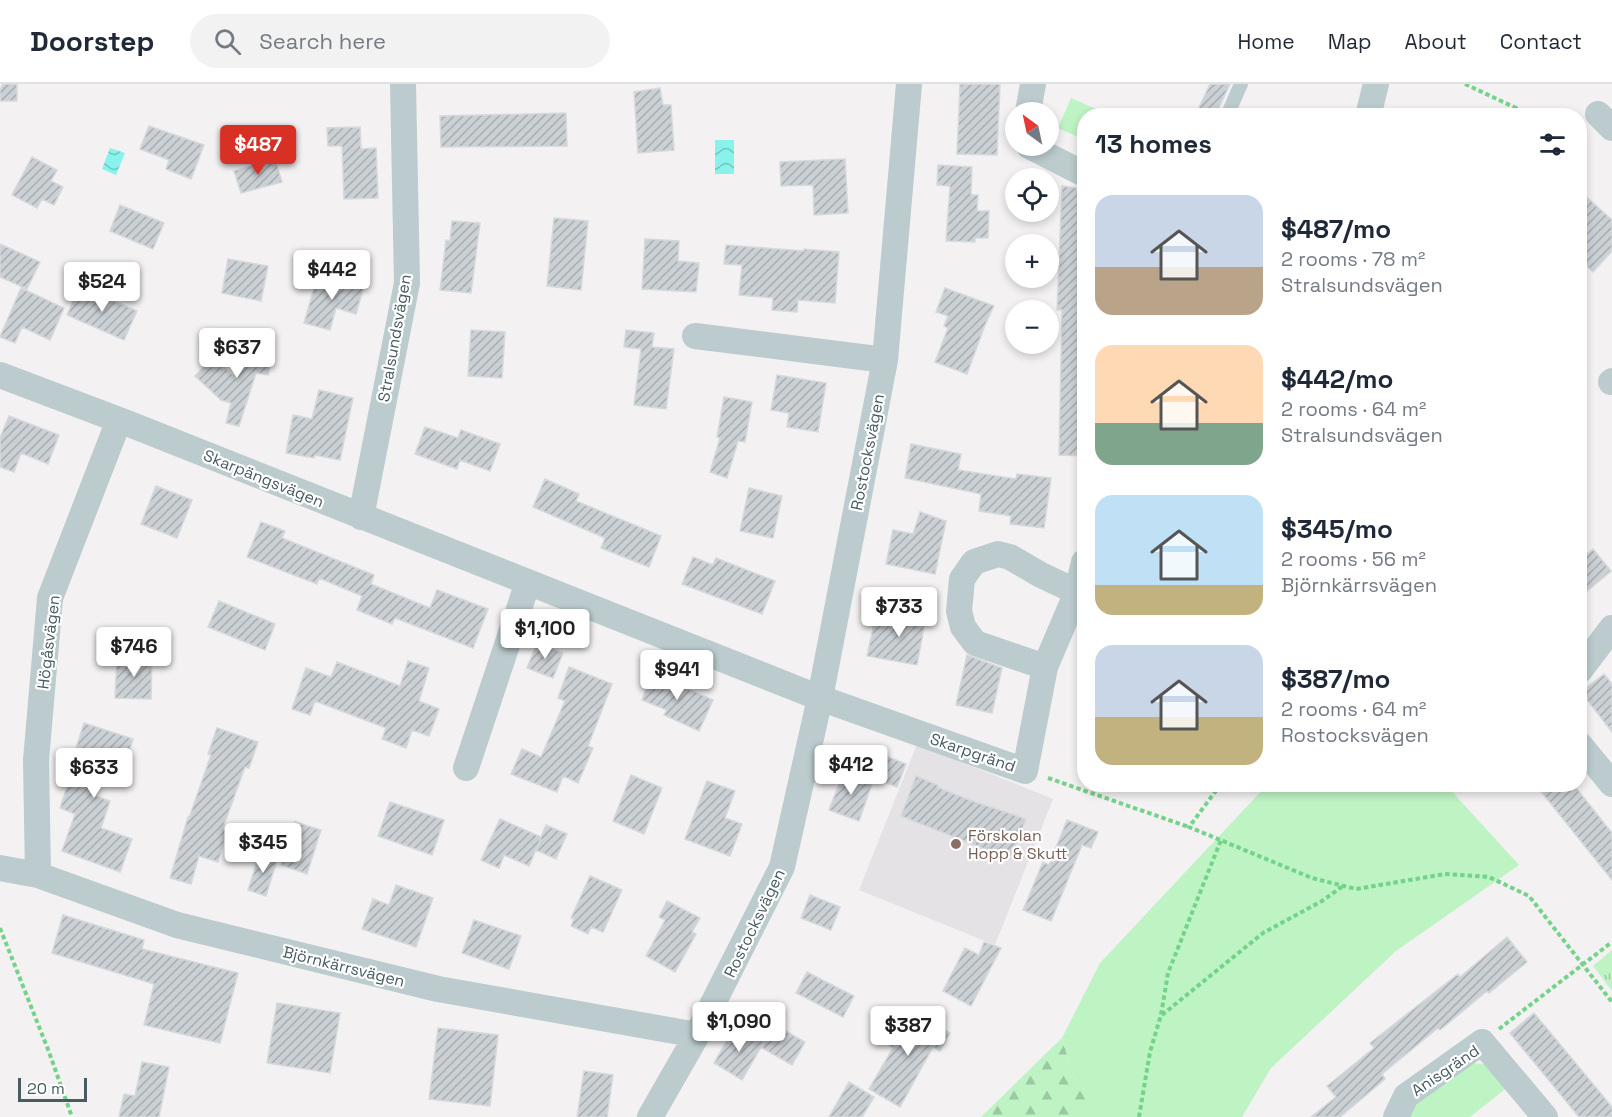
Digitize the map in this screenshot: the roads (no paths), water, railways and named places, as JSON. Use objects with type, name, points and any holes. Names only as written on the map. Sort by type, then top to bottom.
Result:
[{"type":"street","name":"Stralsundsvägen","points":[[361,517],[407,283],[402,84]]},
{"type":"street","name":"Rostocksvägen","points":[[651,1117],[697,1035],[782,867],[820,698],[885,360],[909,84]]},
{"type":"street","points":[[1030,102],[1033,84]]},
{"type":"street","points":[[1370,108],[1376,84]]},
{"type":"street","points":[[1049,156],[1077,170]]},
{"type":"street","points":[[695,336],[885,360]]},
{"type":"street","name":"Skarpängsvägen","points":[[0,375],[820,698]]},
{"type":"street","name":"Högåsvägen","points":[[38,874],[36,760],[50,598],[119,420]]},
{"type":"street","points":[[1045,667],[975,643],[963,627],[959,611],[962,579],[974,562],[998,554],[1010,557],[1077,592]]},
{"type":"street","points":[[466,768],[528,582]]},
{"type":"street","name":"Skarpgränd","points":[[820,698],[1025,771],[1045,667],[1077,592]]},
{"type":"street","points":[[1587,661],[1612,628]]},
{"type":"street","points":[[1587,754],[1612,784]]},
{"type":"street","name":"Björnkärrsvägen","points":[[0,868],[38,874],[177,926],[438,989],[697,1035]]},
{"type":"street","name":"Anisgränd","points":[[1396,1117],[1406,1096],[1482,1042],[1545,1117]]},
{"type":"lane","points":[[1230,108],[1241,84]]},
{"type":"water","points":[[715,140],[734,140],[734,174],[715,174]]},
{"type":"water","points":[[110,148],[125,153],[116,175],[102,169]]},
{"type":"place","name":"Förskolan Hopp & Skutt","points":[[956,844]]}]
